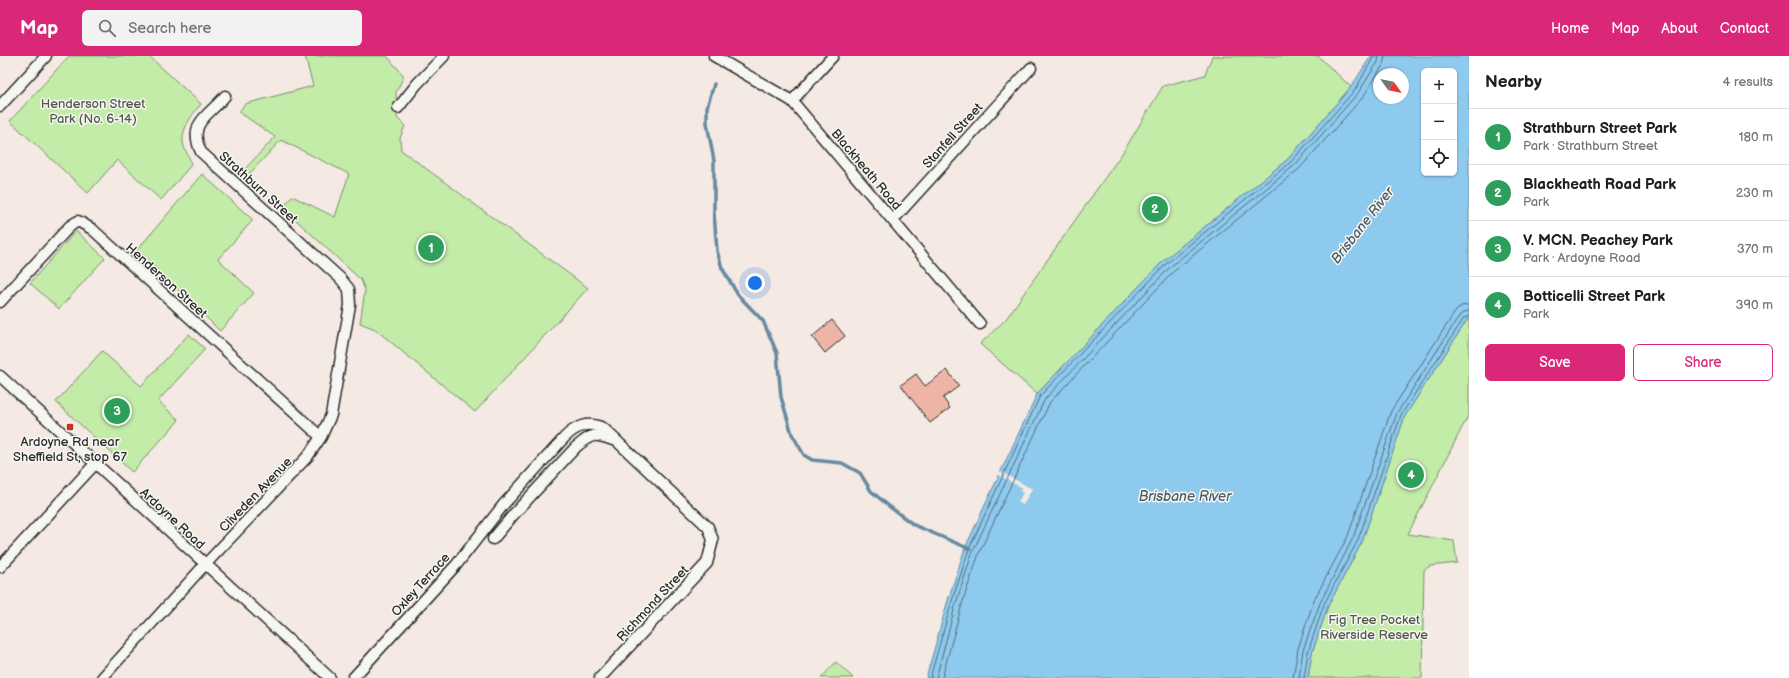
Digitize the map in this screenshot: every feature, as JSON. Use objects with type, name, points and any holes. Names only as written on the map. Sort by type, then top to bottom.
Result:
[{"type":"street","points":[[0,106],[46,56]]},
{"type":"street","points":[[398,108],[417,84],[444,56]]},
{"type":"street","name":"Blackheath Road","points":[[714,56],[792,100],[980,324]]},
{"type":"street","points":[[792,100],[833,56]]},
{"type":"street","name":"Stanfell Street","points":[[893,220],[1031,68]]},
{"type":"street","name":"Strathburn Street","points":[[225,96],[217,106],[204,116],[198,125],[196,135],[201,152],[340,278],[349,289]]},
{"type":"street","name":"Henderson Street","points":[[0,302],[70,226],[78,221],[82,222],[92,229],[321,437]]},
{"type":"street","name":"Cliveden Avenue","points":[[102,678],[205,565],[308,456],[321,437],[331,415],[350,305],[349,289]]},
{"type":"street","name":"Ardoyne Road","points":[[0,376],[330,678]]},
{"type":"street","name":"Oxley Terrace","points":[[353,678],[457,564],[504,504],[571,431],[585,425],[593,424],[603,428],[708,528],[712,540]]},
{"type":"street","points":[[493,539],[576,447],[588,438],[597,435],[614,440]]},
{"type":"street","points":[[0,567],[95,464]]},
{"type":"street","points":[[504,504],[514,514]]},
{"type":"street","name":"Richmond Street","points":[[600,678],[707,563],[712,540]]},
{"type":"green space","name":"Henderson Street Park (No. 6-14)","points":[[69,56],[149,56],[201,104],[187,124],[183,135],[184,147],[191,165],[161,200],[117,160],[88,193],[10,121]]},
{"type":"green space","points":[[305,56],[387,56],[404,76],[396,92],[397,118],[405,126],[400,138],[401,150],[588,288],[475,412],[375,329],[360,323],[365,290],[361,280],[283,208],[292,196],[335,217],[349,174],[281,140],[250,173],[249,178],[240,170],[245,169],[275,137],[239,112],[245,104],[313,86]]},
{"type":"green space","points":[[1212,56],[1318,56],[1351,87],[1288,159],[1164,260],[1037,394],[980,344],[1006,319],[1125,149],[1163,86],[1205,75]]},
{"type":"green space","points":[[202,174],[253,220],[218,259],[254,293],[220,331],[137,250]]},
{"type":"green space","points":[[76,231],[105,258],[59,309],[30,283]]},
{"type":"green space","name":"Fig Tree Pocket Riverside Reserve","points":[[1469,317],[1469,414],[1408,534],[1454,541],[1457,563],[1430,566],[1424,570],[1422,678],[1308,678],[1312,653],[1328,606],[1362,542],[1405,416]]},
{"type":"green space","points":[[189,334],[205,349],[158,401],[179,420],[132,472],[56,402],[102,351],[141,386]]},
{"type":"green space","points":[[836,662],[853,678],[821,678]]},
{"type":"water","name":"Brisbane River","points":[[1371,56],[1469,56],[1469,317],[1405,416],[1362,542],[1328,606],[1312,653],[1308,678],[926,678],[948,600],[965,548],[1037,394],[1164,260],[1288,159],[1351,87]]},
{"type":"pier","points":[[999,471],[1032,489],[1023,505],[1018,502],[1023,493],[1020,491],[1022,488],[997,474]]},
{"type":"building","points":[[832,320],[845,336],[825,353],[812,337]]},
{"type":"building","points":[[947,370],[959,386],[943,398],[950,408],[930,423],[901,385],[916,374],[925,386]]},
{"type":"waterway","points":[[714,84],[707,107],[707,123],[714,161],[714,213],[717,251],[722,268],[738,295],[763,321],[777,353],[781,397],[792,434],[804,455],[812,460],[842,463],[860,473],[871,491],[914,525],[970,549]]},
{"type":"place","name":"Blackheath Road Park","points":[[1155,209]]},
{"type":"place","name":"Strathburn Street Park","points":[[431,248]]},
{"type":"place","name":"V. MCN. Peachey Park","points":[[117,411]]},
{"type":"place","name":"Ardoyne Rd near Sheffield St, stop 67","points":[[70,427]]},
{"type":"place","name":"Botticelli Street Park","points":[[1411,475]]}]
